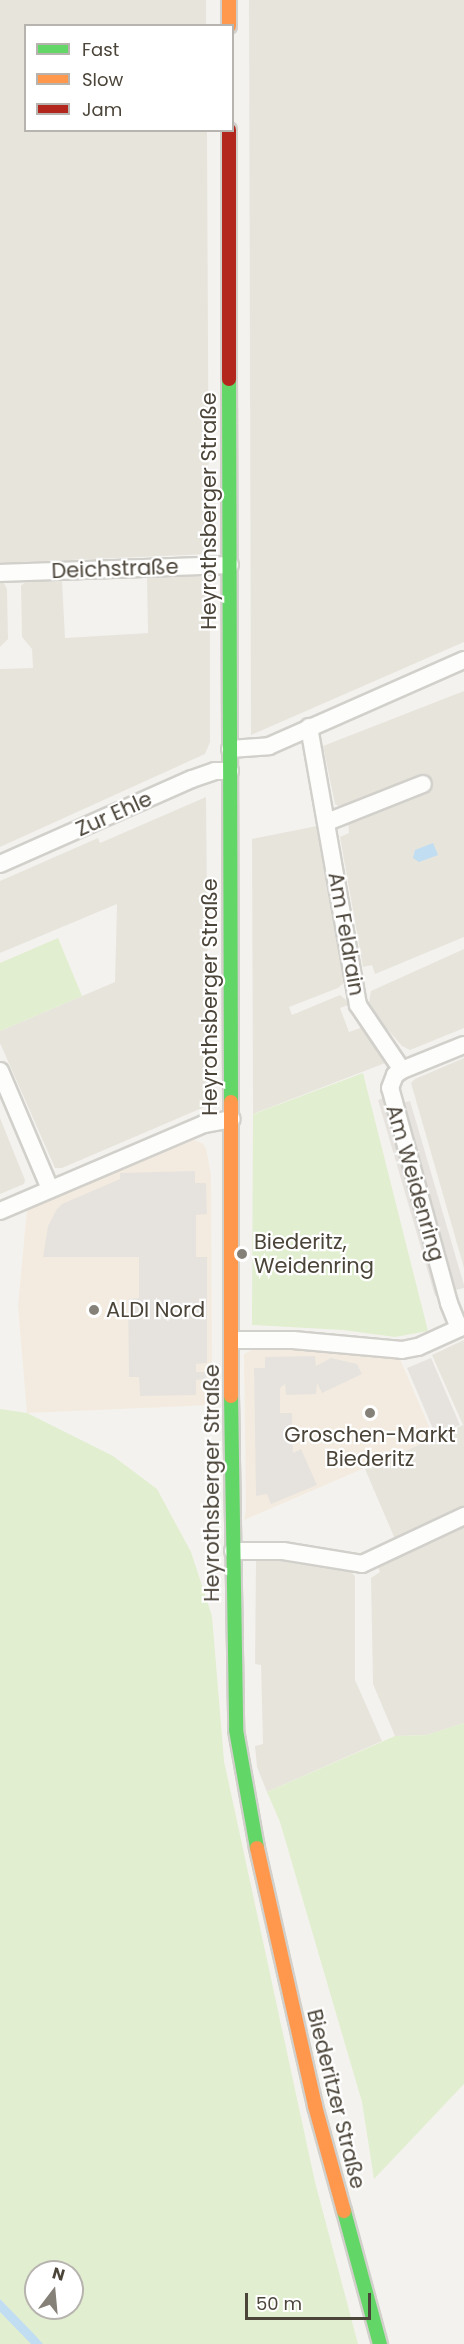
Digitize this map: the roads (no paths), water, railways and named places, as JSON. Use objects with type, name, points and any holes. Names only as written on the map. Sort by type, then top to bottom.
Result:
[{"type":"street","points":[[229,0],[229,24]]},
{"type":"street","name":"Heyrothsberger Straße","points":[[229,132],[234,1694],[237,1741],[260,1861]]},
{"type":"street","name":"Deichstraße","points":[[0,573],[230,565]]},
{"type":"street","points":[[230,749],[269,746],[464,660]]},
{"type":"street","name":"Am Feldrain","points":[[309,727],[358,1005],[402,1070]]},
{"type":"street","name":"Zur Ehle","points":[[0,864],[192,779],[215,771],[230,771]]},
{"type":"street","points":[[327,822],[423,784]]},
{"type":"street","points":[[402,1070],[464,1045]]},
{"type":"street","name":"Am Weidenring","points":[[232,1340],[293,1340],[402,1350],[417,1347],[462,1327],[449,1304],[391,1098],[392,1081],[402,1070]]},
{"type":"street","points":[[0,1071],[50,1189]]},
{"type":"street","points":[[0,1211],[214,1120],[232,1119]]},
{"type":"street","points":[[233,1551],[283,1551],[362,1564],[464,1516]]},
{"type":"street","name":"Biederitzer Straße","points":[[260,1861],[324,2145],[380,2344]]},
{"type":"water","points":[[433,843],[438,855],[419,862],[413,858],[415,850]]},
{"type":"water","points":[[0,2299],[43,2344],[31,2344],[0,2312]]},
{"type":"place","name":"Biederitz, Weidenring","points":[[242,1254]]},
{"type":"place","name":"ALDI Nord","points":[[94,1310]]},
{"type":"place","name":"Groschen-Markt Biederitz","points":[[370,1413]]}]
